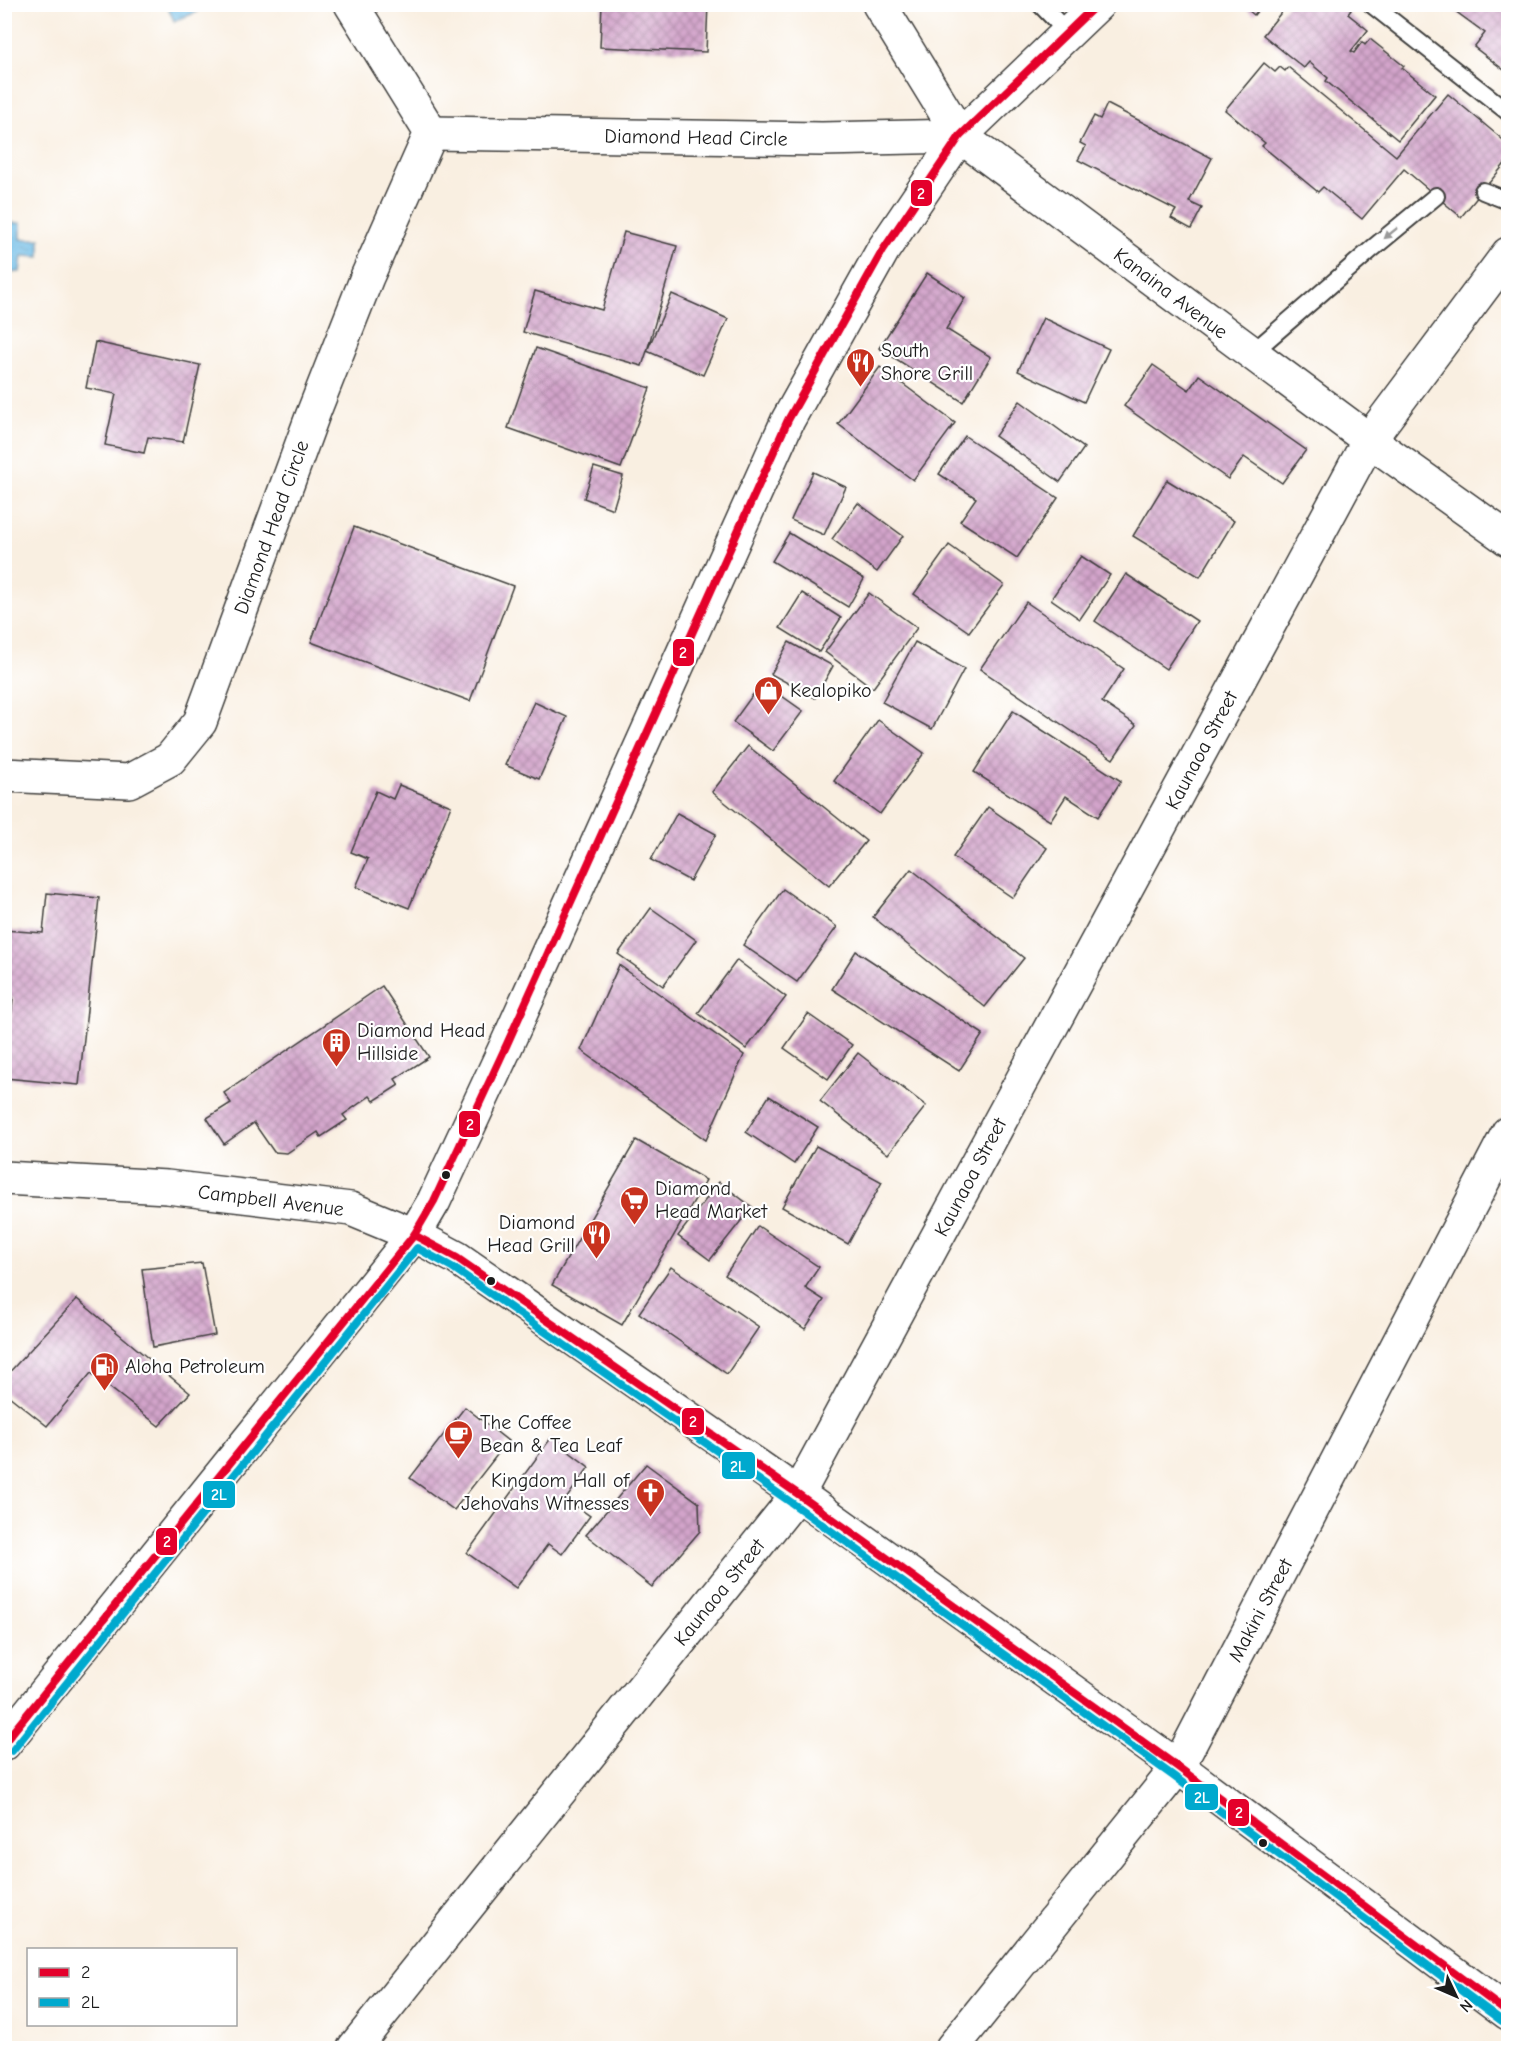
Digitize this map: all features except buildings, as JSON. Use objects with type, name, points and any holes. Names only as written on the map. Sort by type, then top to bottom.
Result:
[{"type":"street","points":[[351,4],[431,133]]},
{"type":"street","name":"Kanaina Avenue","points":[[879,4],[960,136],[1369,440],[1509,539]]},
{"type":"street","points":[[4,1744],[414,1234],[434,1201],[507,1044],[788,420],[883,250],[960,136],[1098,4]]},
{"type":"street","name":"Diamond Head Circle","points":[[4,775],[129,781],[170,759],[200,722],[321,393],[367,277],[431,133],[822,139],[960,136]]},
{"type":"street","name":"Kaunaoa Street","points":[[354,2049],[798,1494],[1369,440],[1509,255]]},
{"type":"street","name":"Makini Street","points":[[952,2049],[1178,1767],[1509,1133]]},
{"type":"street","name":"Campbell Avenue","points":[[4,1178],[167,1187],[351,1209],[414,1234],[457,1258],[798,1494],[1178,1767],[1509,2013]]},
{"type":"lane","points":[[1040,4],[1068,33]]},
{"type":"lane","points":[[1371,4],[1509,112]]},
{"type":"lane","points":[[1483,191],[1509,201]]},
{"type":"lane","points":[[1252,353],[1372,248],[1436,196]]},
{"type":"water","points":[[167,5],[194,5],[197,12],[174,21]]},
{"type":"water","points":[[4,223],[21,223],[21,239],[40,239],[40,257],[22,256],[20,272],[5,273]]},
{"type":"transit line","name":"2","points":[[4,1743],[414,1235],[434,1201],[507,1044],[788,420],[883,250],[960,136],[1097,4]]},
{"type":"transit line","name":"2","points":[[414,1235],[457,1258],[798,1494],[1178,1767],[1508,2013]]},
{"type":"transit line","name":"2L","points":[[12,1751],[417,1248],[452,1267],[792,1503],[1172,1775],[1502,2021]]},
{"type":"place","name":"South Shore Grill","points":[[860,388]]},
{"type":"place","name":"Kealopiko","points":[[769,716]]},
{"type":"place","name":"Diamond Head Hillside","points":[[336,1068]]},
{"type":"place","name":"Diamond Head Market","points":[[634,1226]]},
{"type":"place","name":"Diamond Head Grill","points":[[596,1260]]},
{"type":"place","name":"Aloha Petroleum","points":[[104,1392]]},
{"type":"place","name":"The Coffee Bean & Tea Leaf","points":[[459,1460]]},
{"type":"place","name":"Kingdom Hall of Jehovahs Witnesses","points":[[650,1518]]}]
